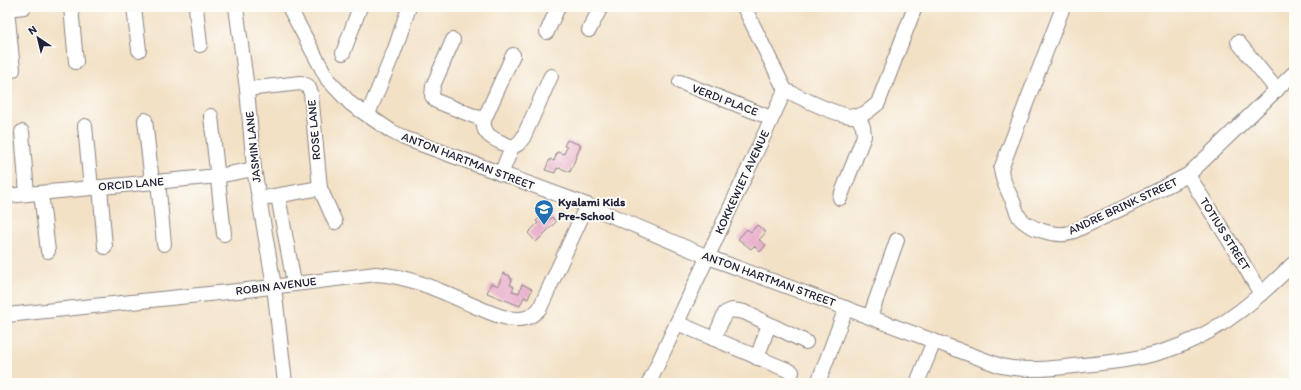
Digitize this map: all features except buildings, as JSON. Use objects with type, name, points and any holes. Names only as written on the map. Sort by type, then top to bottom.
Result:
[{"type":"street","points":[[13,70],[7,9],[24,7]]},
{"type":"street","points":[[71,7],[76,62]]},
{"type":"street","points":[[134,7],[139,50]]},
{"type":"street","points":[[196,7],[200,45]]},
{"type":"street","name":"JASMIN LANE","points":[[236,7],[247,89],[254,169],[274,286],[285,383]]},
{"type":"street","name":"ANTON HARTMAN STREET","points":[[289,7],[314,57],[328,80],[351,104],[404,138],[587,205],[708,257],[986,360],[1013,368],[1039,370],[1092,364],[1157,353],[1178,347],[1202,336],[1246,307],[1262,294],[1294,263]]},
{"type":"street","points":[[343,53],[360,7]]},
{"type":"street","points":[[368,114],[395,49],[409,7]]},
{"type":"street","points":[[547,32],[558,7]]},
{"type":"street","points":[[744,7],[785,90],[841,114],[858,116],[868,111],[878,103],[915,7]]},
{"type":"street","name":"ANDRE BRINK STREET","points":[[1063,7],[1001,168],[1005,184],[1020,218],[1051,234],[1064,235],[1111,214],[1188,175],[1294,73]]},
{"type":"street","points":[[589,30],[597,8]]},
{"type":"street","points":[[453,40],[434,86],[432,96],[436,101],[484,120]]},
{"type":"street","points":[[1238,42],[1277,90]]},
{"type":"street","points":[[512,147],[487,134],[484,130],[484,120],[513,55]]},
{"type":"street","points":[[501,174],[512,147],[522,140],[551,76]]},
{"type":"street","name":"VERDI PLACE","points":[[680,82],[771,118]]},
{"type":"street","name":"ROSE LANE","points":[[247,89],[301,83],[308,86],[311,93],[320,188],[335,222]]},
{"type":"street","name":"KOKKEWIET AVENUE","points":[[649,383],[785,90]]},
{"type":"street","points":[[211,116],[224,234]]},
{"type":"street","points":[[840,198],[864,136],[863,128],[858,116]]},
{"type":"street","points":[[145,120],[164,244]]},
{"type":"street","points":[[85,126],[105,246]]},
{"type":"street","points":[[22,132],[34,193],[48,251]]},
{"type":"street","name":"ORCID LANE","points":[[7,196],[218,176],[254,169]]},
{"type":"street","name":"TOTIUS STREET","points":[[1188,175],[1262,294]]},
{"type":"street","points":[[259,198],[320,188]]},
{"type":"street","points":[[278,196],[294,283]]},
{"type":"street","name":"ROBIN AVENUE","points":[[7,315],[376,274],[390,275],[418,282],[500,316],[518,319],[536,313],[540,308],[587,205]]},
{"type":"street","points":[[870,317],[897,240]]},
{"type":"street","points":[[818,383],[846,308]]},
{"type":"street","points":[[714,339],[725,313],[728,311],[744,312],[806,342]]},
{"type":"street","points":[[677,323],[792,372]]},
{"type":"street","points":[[757,358],[769,324]]},
{"type":"street","points":[[917,383],[934,341]]},
{"type":"place","name":"Kyalami Kids Pre-School","points":[[544,226]]}]
